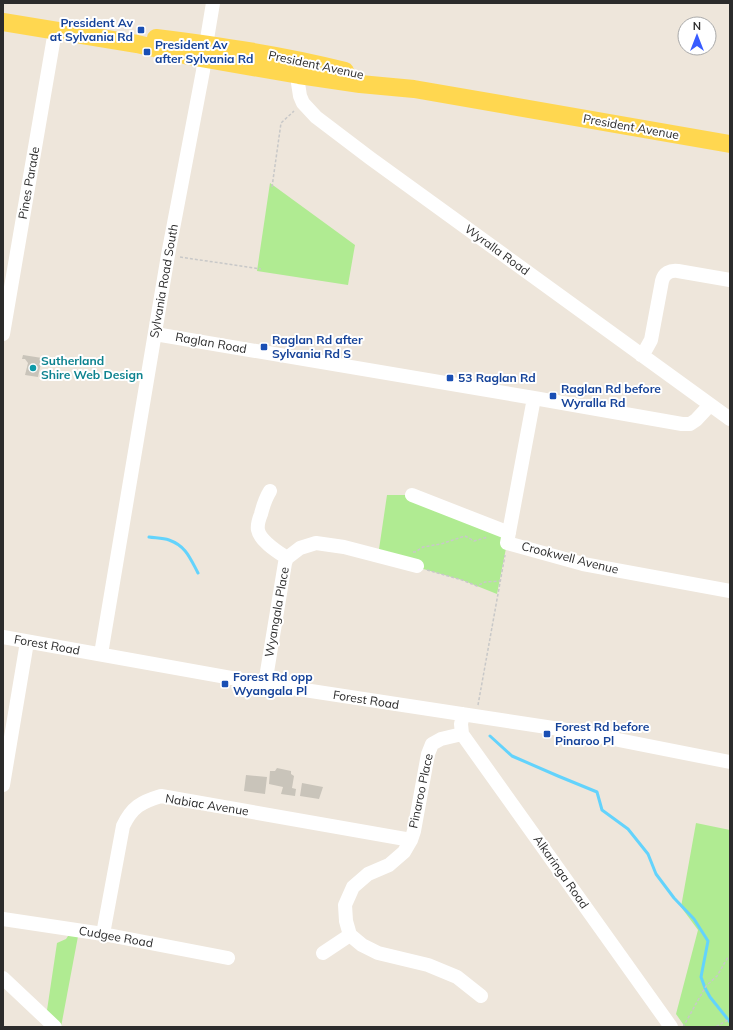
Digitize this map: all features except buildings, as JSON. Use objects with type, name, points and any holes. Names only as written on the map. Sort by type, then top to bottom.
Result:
[{"type":"main road","name":"President Avenue","points":[[3,14],[96,30],[205,52],[300,68],[360,84],[414,89],[730,144]]},
{"type":"main road","name":"President Avenue","points":[[3,22],[137,44],[205,52]]},
{"type":"street","name":"Sylvania Road South","points":[[101,654],[168,255],[213,3]]},
{"type":"street","name":"Pines Parade","points":[[3,334],[55,31]]},
{"type":"street","name":"Wyralla Road","points":[[300,68],[298,83],[303,103],[316,117],[641,356],[730,419]]},
{"type":"street","points":[[641,356],[651,340],[662,281],[665,275],[671,271],[678,271],[730,280]]},
{"type":"street","name":"Raglan Road","points":[[155,334],[682,424],[690,424],[696,420],[710,405]]},
{"type":"street","name":"Crookwell Avenue","points":[[534,398],[508,538],[583,564],[730,591]]},
{"type":"street","points":[[270,491],[265,500],[258,523],[258,530],[261,536],[273,549],[287,558]]},
{"type":"street","points":[[412,496],[508,538]]},
{"type":"street","name":"Wyangala Place","points":[[264,684],[287,558],[300,548],[316,543],[344,547],[417,566]]},
{"type":"street","name":"Forest Road","points":[[3,637],[264,684],[573,731],[730,762]]},
{"type":"street","points":[[3,785],[27,642]]},
{"type":"street","points":[[462,734],[461,724],[470,715]]},
{"type":"street","name":"Pinaroo Place","points":[[350,935],[346,921],[345,905],[353,887],[368,874],[389,865],[404,852],[411,840],[428,754],[432,744],[441,739],[462,734]]},
{"type":"street","name":"Alkaringa Road","points":[[462,734],[671,1027]]},
{"type":"street","name":"Nabiac Avenue","points":[[103,934],[124,826],[128,816],[137,806],[148,800],[161,796],[411,840]]},
{"type":"street","name":"Cudgee Road","points":[[3,919],[103,934],[228,958]]},
{"type":"street","points":[[323,953],[350,935],[362,945],[378,953],[428,965],[456,977],[481,996]]},
{"type":"street","points":[[3,978],[55,1027]]},
{"type":"path","points":[[272,187],[281,123],[303,103]]},
{"type":"path","points":[[180,257],[260,269]]},
{"type":"path","points":[[410,553],[416,552],[423,547],[441,544],[465,536],[474,541],[508,538],[500,581],[470,715]]},
{"type":"path","points":[[417,566],[477,586],[485,582],[500,581]]},
{"type":"path","points":[[683,1027],[706,986],[717,976],[728,957]]},
{"type":"path","points":[[717,1027],[730,1020]]},
{"type":"green space","points":[[270,183],[355,245],[348,285],[257,271]]},
{"type":"green space","points":[[387,495],[412,495],[509,533],[497,594],[462,580],[378,556]]},
{"type":"green space","points":[[696,823],[730,830],[730,1027],[685,1027],[676,1014],[698,930],[681,907]]},
{"type":"green space","points":[[72,930],[79,931],[61,1027],[46,1017],[57,943],[66,939]]},
{"type":"waterway","points":[[149,537],[167,539],[180,546],[187,553],[198,573]]},
{"type":"waterway","points":[[490,736],[512,756],[597,792],[602,810],[628,829],[648,854],[656,874],[674,898],[694,919],[708,941],[701,977],[710,997],[730,1022]]},
{"type":"place","name":"President Av at Sylvania Rd","points":[[141,30]]},
{"type":"place","name":"President Av after Sylvania Rd","points":[[147,52]]},
{"type":"place","name":"Raglan Rd after Sylvania Rd S","points":[[264,347]]},
{"type":"place","name":"Sutherland Shire Web Design","points":[[33,368]]},
{"type":"place","name":"53 Raglan Rd","points":[[450,378]]},
{"type":"place","name":"Raglan Rd before Wyralla Rd","points":[[553,396]]},
{"type":"place","name":"Forest Rd opp Wyangala Pl","points":[[225,684]]},
{"type":"place","name":"Forest Rd before Pinaroo Pl","points":[[547,734]]}]
